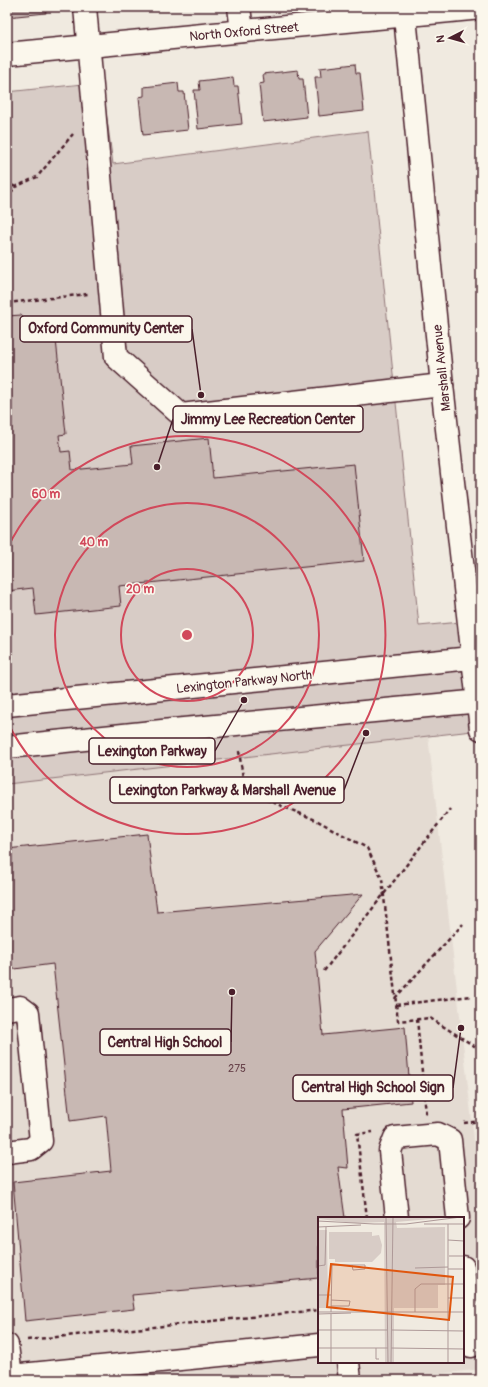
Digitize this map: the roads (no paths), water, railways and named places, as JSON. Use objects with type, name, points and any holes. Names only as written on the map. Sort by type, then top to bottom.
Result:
[{"type":"street","points":[[85,7],[116,357],[181,416],[442,385]]},
{"type":"street","points":[[239,7],[242,31]]},
{"type":"street","name":"North Oxford Street","points":[[7,54],[242,31],[404,11],[481,8]]},
{"type":"street","name":"Marshall Avenue","points":[[404,11],[442,385],[477,657],[481,729]]},
{"type":"street","name":"Lexington Parkway North","points":[[7,705],[477,657]]},
{"type":"street","points":[[7,747],[162,730],[479,701]]},
{"type":"street","points":[[7,1009],[20,1007],[28,1013],[41,1141],[31,1149],[7,1152]]},
{"type":"street","points":[[397,1217],[390,1151],[395,1138],[438,1134],[450,1140],[458,1217]]},
{"type":"street","points":[[464,1277],[472,1346]]},
{"type":"street","points":[[15,1343],[11,1376],[318,1345]]},
{"type":"street","points":[[348,1363],[350,1380]]},
{"type":"place","name":"Oxford Community Center","points":[[201,395]]},
{"type":"place","name":"Jimmy Lee Recreation Center","points":[[157,467]]},
{"type":"place","name":"Lexington Parkway","points":[[244,700]]},
{"type":"place","name":"Lexington Parkway & Marshall Avenue","points":[[366,733]]},
{"type":"place","name":"Central High School","points":[[232,992]]},
{"type":"place","name":"Central High School Sign","points":[[461,1028]]}]
